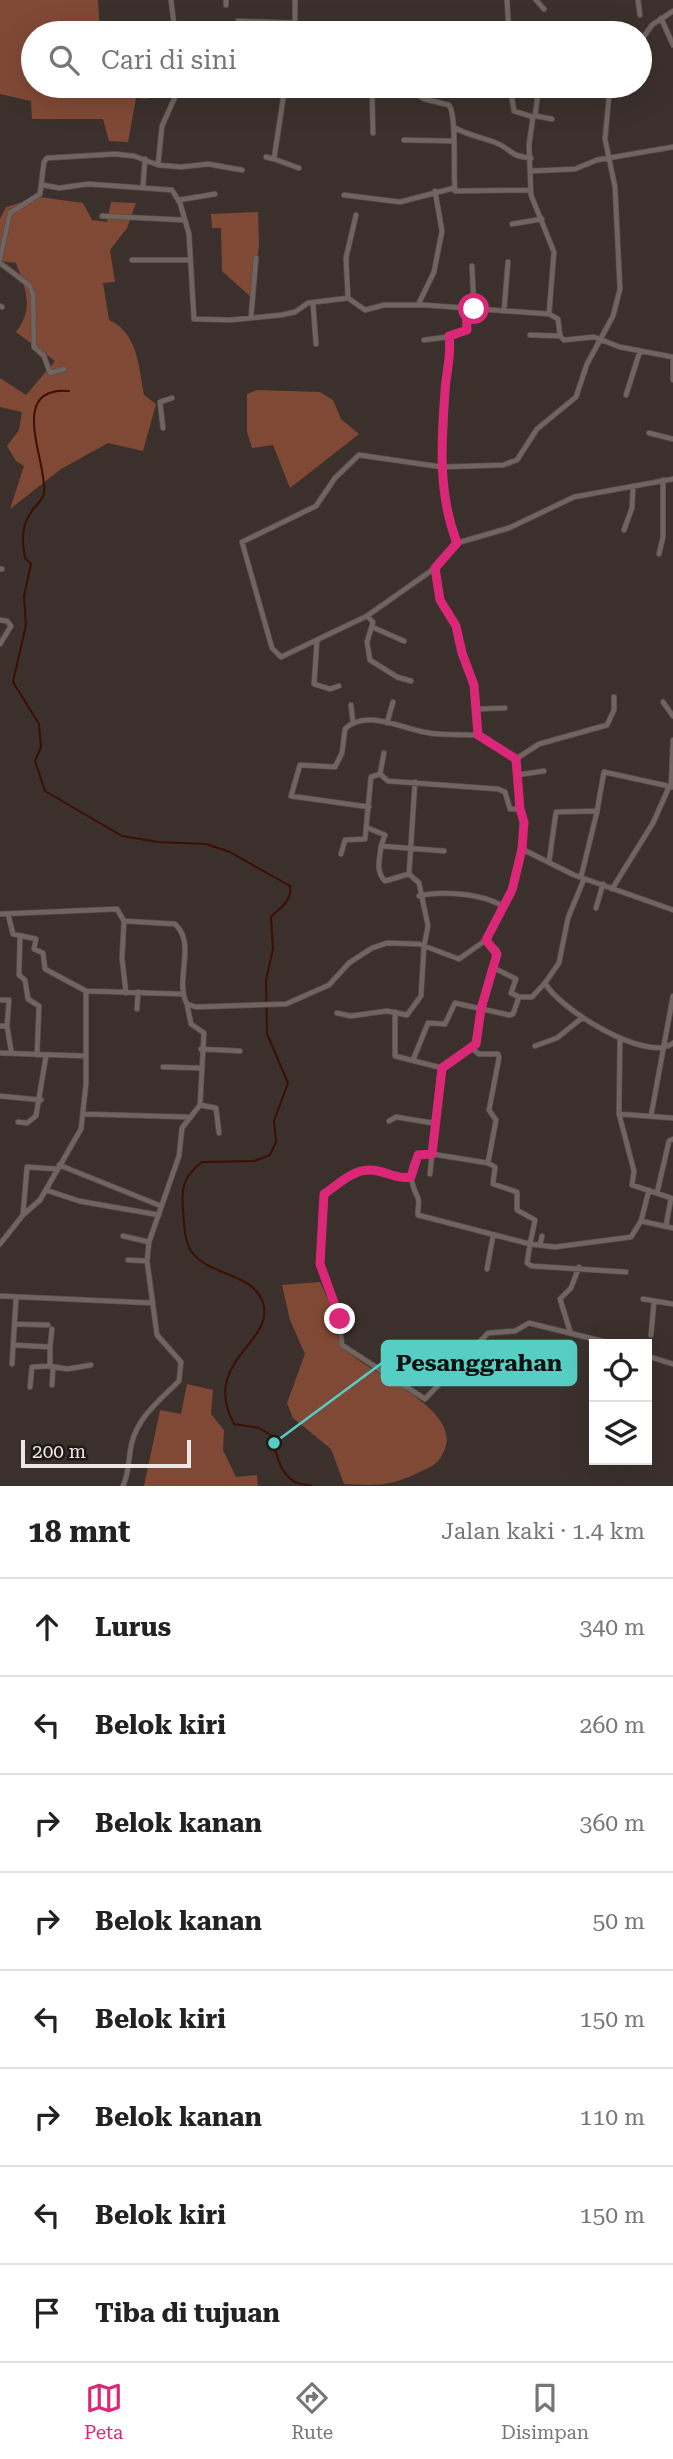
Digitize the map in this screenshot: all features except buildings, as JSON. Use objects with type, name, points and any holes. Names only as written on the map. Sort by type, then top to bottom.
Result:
[{"type":"street","points":[[171,0],[174,21]]},
{"type":"street","points":[[295,0],[295,21]]},
{"type":"street","points":[[508,0],[509,21]]},
{"type":"street","points":[[536,0],[544,9]]},
{"type":"street","points":[[638,0],[640,15]]},
{"type":"street","points":[[652,28],[661,18],[673,11]]},
{"type":"street","points":[[661,18],[673,45]]},
{"type":"street","points":[[158,165],[162,125],[174,98]]},
{"type":"street","points":[[274,159],[283,98]]},
{"type":"street","points":[[373,98],[373,133]]},
{"type":"street","points":[[423,98],[449,105],[453,110],[454,188]]},
{"type":"street","points":[[512,98],[514,111],[552,119]]},
{"type":"street","points":[[537,98],[531,190],[554,253],[549,314]]},
{"type":"street","points":[[611,98],[605,127],[607,158],[615,187],[620,289],[613,316],[587,364],[576,397],[537,429],[517,460],[503,465],[442,467],[356,456],[335,478],[316,506],[242,542],[277,656],[293,653],[367,616],[435,568],[457,543],[509,528],[574,498],[673,479]]},
{"type":"street","points":[[455,128],[474,137],[496,142],[513,156],[531,158]]},
{"type":"street","points":[[404,140],[452,141]]},
{"type":"street","points":[[531,171],[575,169],[607,158],[673,147]]},
{"type":"street","points":[[64,369],[50,373],[44,356],[34,347],[33,294],[29,285],[0,261],[10,213],[38,197],[47,158],[116,154],[145,159],[158,165],[181,167],[208,164],[242,170]]},
{"type":"street","points":[[266,157],[299,168]]},
{"type":"street","points":[[143,186],[145,159]]},
{"type":"street","points":[[43,184],[60,188],[88,184],[172,190],[179,200],[189,234],[194,319],[230,320],[295,312],[313,303],[348,298],[357,301],[365,310],[384,305],[418,305],[549,314],[558,319],[560,336]]},
{"type":"street","points":[[344,195],[400,202],[454,188],[456,191],[493,193],[531,190]]},
{"type":"street","points":[[418,305],[434,272],[442,231],[435,191]]},
{"type":"street","points":[[179,200],[215,194]]},
{"type":"street","points":[[348,298],[345,258],[356,215]]},
{"type":"street","points":[[102,216],[184,220]]},
{"type":"street","points":[[512,224],[542,219]]},
{"type":"street","points":[[251,317],[257,258]]},
{"type":"street","points":[[132,260],[190,260]]},
{"type":"street","points":[[504,311],[508,262]]},
{"type":"street","points":[[472,266],[474,309]]},
{"type":"street","points":[[313,303],[316,344]]},
{"type":"street","points":[[424,340],[467,330],[466,309]]},
{"type":"street","points":[[530,335],[560,336],[564,340],[586,336],[673,358],[673,380]]},
{"type":"street","points":[[449,336],[451,350],[445,391],[442,467],[446,510],[457,543]]},
{"type":"street","points":[[626,395],[640,351]]},
{"type":"street","points":[[163,428],[160,402],[172,398]]},
{"type":"street","points":[[649,433],[673,439]]},
{"type":"street","points":[[659,554],[663,537],[663,480]]},
{"type":"street","points":[[624,530],[632,508],[634,486]]},
{"type":"street","points":[[435,568],[440,600],[456,626],[462,653],[469,666],[477,709],[478,735]]},
{"type":"street","points":[[367,616],[373,620],[367,642],[370,660],[397,677],[411,681]]},
{"type":"street","points":[[0,620],[7,621],[11,626],[0,644]]},
{"type":"street","points":[[372,627],[404,641]]},
{"type":"street","points":[[317,641],[314,684],[330,689],[338,686]]},
{"type":"street","points":[[516,759],[539,744],[607,725],[614,710],[614,697]]},
{"type":"street","points":[[387,723],[393,702]]},
{"type":"street","points":[[663,702],[673,716]]},
{"type":"street","points":[[351,705],[353,723]]},
{"type":"street","points":[[477,709],[505,708]]},
{"type":"street","points":[[369,807],[291,796],[300,765],[335,767],[341,754],[345,729],[353,723],[387,723],[424,732],[478,735],[516,759]]},
{"type":"street","points":[[612,888],[653,823],[671,787],[673,740]]},
{"type":"street","points":[[341,854],[345,840],[365,839],[368,828],[369,781],[380,774],[384,753]]},
{"type":"street","points":[[187,1004],[276,1006],[329,985],[349,963],[372,948],[387,943],[424,946],[459,958],[486,940],[516,880],[522,849],[524,822],[520,809],[516,759]]},
{"type":"street","points":[[517,775],[544,771]]},
{"type":"street","points":[[494,968],[516,979],[511,993],[519,997],[532,997],[559,963],[568,918],[583,878],[605,771],[671,787]]},
{"type":"street","points":[[380,774],[388,781],[504,790],[510,809],[520,809]]},
{"type":"street","points":[[409,874],[415,782]]},
{"type":"street","points":[[549,862],[555,812],[597,811]]},
{"type":"street","points":[[368,828],[385,835],[381,846],[379,871],[384,880],[409,874]]},
{"type":"street","points":[[381,846],[444,851]]},
{"type":"street","points":[[522,849],[559,869],[673,910]]},
{"type":"street","points":[[337,1013],[343,1016],[395,1012],[411,1014],[421,996],[428,918],[419,896],[419,883],[409,874]]},
{"type":"street","points":[[596,908],[603,884]]},
{"type":"street","points":[[419,896],[447,893],[489,899],[502,906]]},
{"type":"street","points":[[0,914],[117,909],[124,922],[122,958],[126,993]]},
{"type":"street","points":[[8,914],[11,932],[20,937],[36,939],[34,949],[43,953],[43,965],[48,972],[86,991],[182,994]]},
{"type":"street","points":[[124,922],[169,922],[181,930],[184,943],[182,994],[191,1024],[204,1031],[200,1105],[188,1117],[149,1242],[147,1261],[157,1335],[181,1362],[181,1373],[179,1381],[141,1422],[131,1444],[131,1466],[124,1486]]},
{"type":"street","points":[[20,937],[19,975],[25,980],[28,999],[39,1006],[37,1055]]},
{"type":"street","points":[[430,1174],[433,1123],[442,1068],[476,1044],[481,1009],[497,950],[486,940]]},
{"type":"street","points":[[545,984],[582,1018],[620,1038],[664,1047],[673,1043]]},
{"type":"street","points":[[0,1244],[46,1190],[81,1129],[84,1114],[86,991]]},
{"type":"street","points":[[137,1009],[138,992]]},
{"type":"street","points":[[651,1116],[673,996]]},
{"type":"street","points":[[413,1060],[428,1023],[445,1024],[455,1003],[513,1014],[519,997]]},
{"type":"street","points":[[0,1000],[9,1000],[7,1026],[11,1050]]},
{"type":"street","points":[[395,1012],[395,1056],[442,1068]]},
{"type":"street","points":[[535,1045],[557,1038],[582,1018]]},
{"type":"street","points":[[0,1026],[7,1026]]},
{"type":"street","points":[[620,1038],[619,1114],[634,1171],[632,1186],[672,1199],[666,1226]]},
{"type":"street","points":[[471,1048],[479,1054],[498,1054],[499,1058],[489,1110],[496,1119],[488,1163]]},
{"type":"street","points":[[201,1049],[240,1051]]},
{"type":"street","points":[[0,1053],[86,1056]]},
{"type":"street","points":[[18,1122],[33,1121],[41,1100],[46,1056]]},
{"type":"street","points":[[163,1067],[200,1068]]},
{"type":"street","points":[[0,1096],[41,1100]]},
{"type":"street","points":[[200,1105],[216,1108],[219,1133]]},
{"type":"street","points":[[84,1114],[188,1117]]},
{"type":"street","points":[[619,1114],[673,1118]]},
{"type":"street","points":[[388,1121],[396,1117],[433,1123]]},
{"type":"street","points":[[657,1193],[669,1141],[673,1139]]},
{"type":"street","points":[[626,1272],[532,1266],[527,1263],[530,1244],[535,1220],[517,1210],[517,1192],[492,1184],[495,1167],[488,1163],[432,1154],[418,1155],[411,1177],[413,1191],[419,1200],[417,1213],[421,1217],[493,1236],[530,1244],[555,1247],[631,1237],[642,1220],[649,1190]]},
{"type":"street","points":[[23,1215],[27,1167],[58,1167],[161,1206]]},
{"type":"street","points":[[411,1177],[400,1178],[369,1170],[357,1171],[324,1194],[320,1264],[340,1319],[342,1345],[425,1399],[488,1333],[515,1331],[529,1323],[597,1339]]},
{"type":"street","points":[[46,1190],[79,1201],[159,1215]]},
{"type":"street","points":[[642,1220],[673,1228]]},
{"type":"street","points":[[123,1236],[149,1242]]},
{"type":"street","points":[[486,1269],[493,1236]]},
{"type":"street","points":[[540,1245],[542,1236]]},
{"type":"street","points":[[128,1259],[147,1261]]},
{"type":"street","points":[[570,1331],[560,1299],[570,1288],[579,1267]]},
{"type":"street","points":[[0,1296],[16,1299],[153,1303]]},
{"type":"street","points":[[12,1364],[16,1299]]},
{"type":"street","points":[[643,1299],[673,1304]]},
{"type":"street","points":[[651,1335],[654,1301]]},
{"type":"street","points":[[15,1324],[50,1327],[52,1385]]},
{"type":"street","points":[[14,1345],[50,1346]]},
{"type":"street","points":[[652,1358],[673,1364]]},
{"type":"street","points":[[30,1387],[32,1367],[52,1366],[67,1369],[91,1365]]},
{"type":"shaded area","points":[[0,0],[98,0],[99,21],[21,21],[21,98],[136,98],[128,142],[109,141],[103,119],[32,119],[31,101],[0,94]]},
{"type":"shaded area","points":[[40,197],[83,203],[92,220],[107,222],[111,202],[136,203],[127,228],[110,250],[115,282],[103,283],[109,320],[119,326],[132,342],[144,395],[156,404],[143,451],[108,443],[61,469],[10,509],[24,466],[16,461],[7,446],[19,430],[22,412],[0,407],[0,378],[26,395],[55,361],[16,332],[25,315],[26,298],[16,263],[0,261],[0,219],[6,207]]},
{"type":"shaded area","points":[[258,212],[259,246],[252,298],[222,271],[221,228],[212,228],[211,214]]},
{"type":"shaded area","points":[[257,390],[320,392],[333,400],[341,419],[359,434],[290,488],[273,445],[252,448],[247,432],[247,394]]},
{"type":"shaded area","points":[[320,1282],[333,1312],[343,1347],[412,1394],[441,1421],[447,1436],[444,1451],[432,1466],[386,1484],[344,1484],[331,1449],[293,1418],[287,1403],[305,1354],[290,1320],[282,1285]]},
{"type":"shaded area","points":[[187,1384],[213,1390],[211,1414],[224,1430],[223,1450],[236,1477],[257,1475],[258,1486],[144,1486],[160,1410],[181,1414]]},
{"type":"waterway","points":[[69,391],[50,393],[39,401],[34,413],[44,493],[28,516],[24,528],[25,558],[31,564],[24,596],[26,625],[13,682],[39,724],[41,747],[35,761],[45,791],[122,836],[158,842],[206,844],[230,852],[290,886],[288,900],[271,917],[273,949],[266,980],[267,1034],[288,1083],[274,1121],[276,1142],[270,1155],[254,1161],[202,1162],[188,1177],[183,1188],[183,1201],[184,1225],[191,1251],[208,1266],[250,1285],[263,1303],[264,1317],[259,1330],[232,1368],[226,1384],[226,1402],[234,1424],[259,1428],[272,1436],[285,1474],[297,1483],[312,1486]]},
{"type":"place","name":"Pesanggrahan","points":[[274,1443]]},
{"type":"route","points":[[340,1319],[325,1284],[320,1264],[320,1225],[324,1194],[357,1171],[369,1170],[400,1178],[411,1177],[418,1155],[432,1154],[433,1123],[442,1068],[476,1044],[481,1009],[497,954],[495,947],[486,940],[516,880],[522,849],[524,822],[520,809],[516,759],[478,735],[474,685],[462,653],[456,626],[440,600],[435,568],[457,543],[446,510],[442,478],[445,391],[451,350],[449,336],[467,330],[466,309],[474,309]]}]
